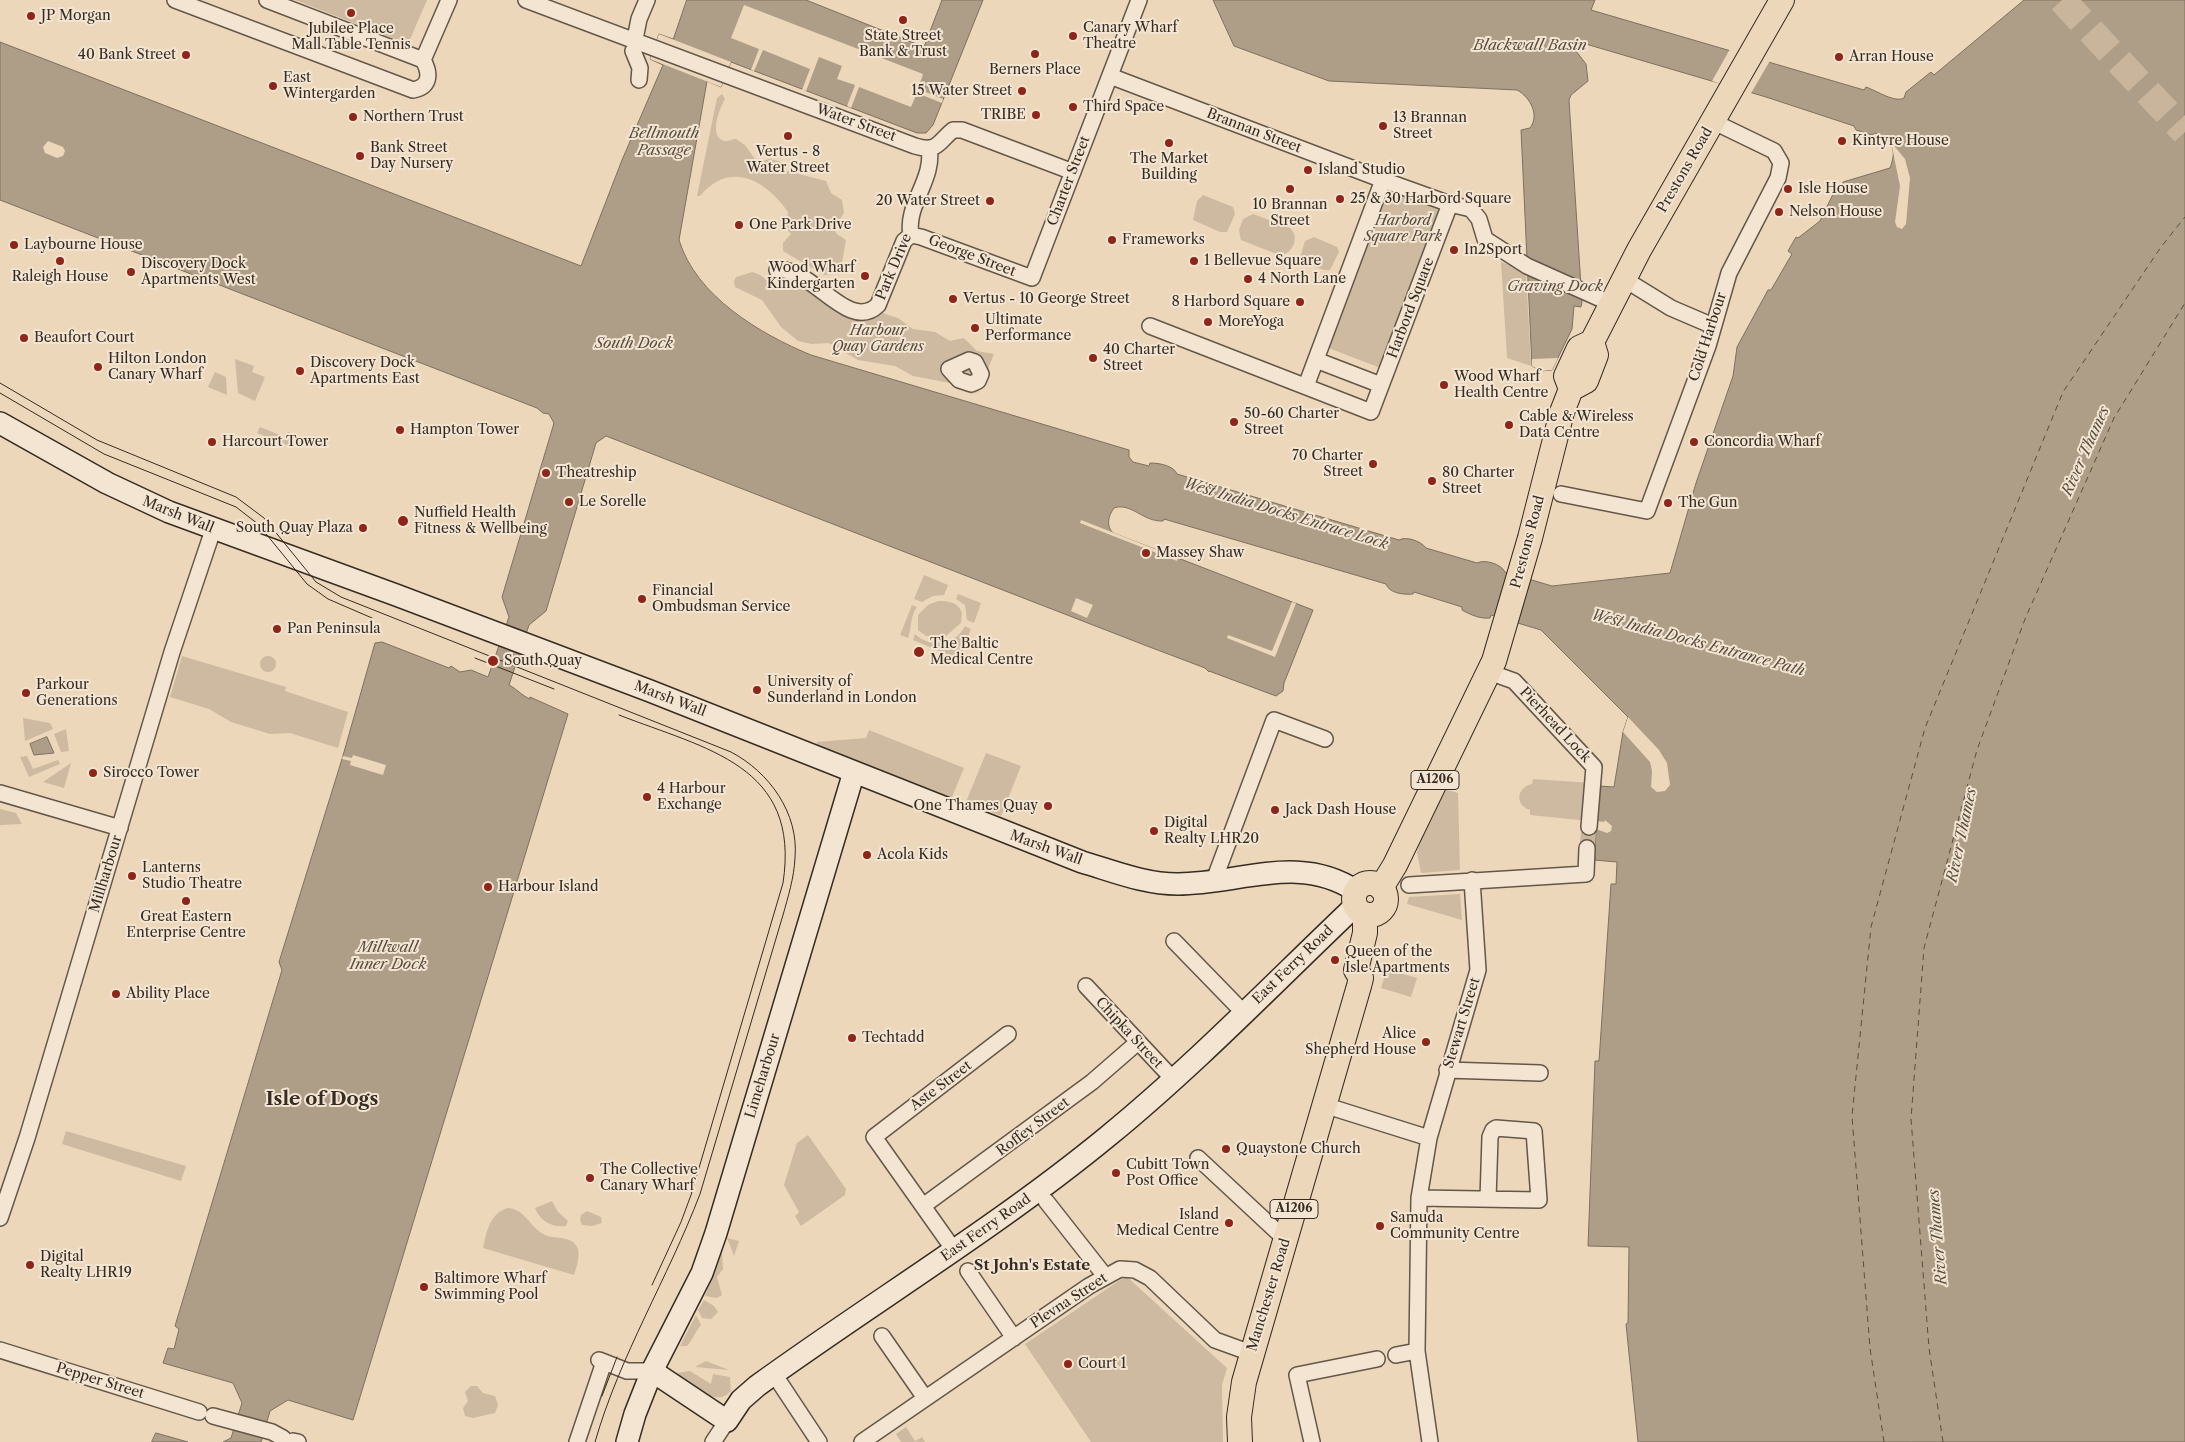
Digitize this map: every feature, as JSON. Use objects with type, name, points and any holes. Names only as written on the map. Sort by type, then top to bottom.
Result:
[{"type":"main road","name":"Prestons Road","points":[[1489,672],[1521,570],[1555,433],[1571,389],[1566,376],[1579,348],[1592,342],[1624,279],[1782,0]]},
{"type":"main road","name":"A1206","points":[[1364,906],[1385,900],[1381,888],[1395,865],[1489,672]]},
{"type":"main road","name":"Manchester Road","points":[[1240,1442],[1239,1417],[1244,1382],[1251,1353],[1286,1240],[1360,978],[1368,972],[1381,930],[1364,906]]},
{"type":"street","points":[[175,0],[413,90],[424,86],[429,78],[429,72],[423,60],[268,0]]},
{"type":"street","points":[[423,60],[449,0]]},
{"type":"street","name":"Water Street","points":[[526,0],[611,33],[634,45],[654,47],[915,146],[929,148]]},
{"type":"street","points":[[639,80],[640,68],[634,45],[639,19],[647,0]]},
{"type":"street","name":"Charter Street","points":[[1032,278],[1139,0]]},
{"type":"street","name":"Brannan Street","points":[[1110,76],[1384,180],[1450,204],[1471,209],[1479,219],[1485,239],[1527,266],[1612,304]]},
{"type":"street","name":"Cold Harbour","points":[[1562,494],[1647,511],[1708,346],[1728,273],[1778,178],[1781,163],[1774,151],[1712,122]]},
{"type":"street","points":[[929,148],[941,143],[953,130],[962,130],[1073,172]]},
{"type":"street","name":"Park Drive","points":[[777,270],[786,269],[804,276],[834,302],[847,308],[867,311],[878,305],[904,241],[911,235],[910,220],[931,165],[929,148]]},
{"type":"street","points":[[1150,326],[1306,386],[1384,180]]},
{"type":"street","name":"Harbord Square","points":[[1306,386],[1371,412],[1450,204]]},
{"type":"street","name":"George Street","points":[[911,235],[1032,278]]},
{"type":"street","points":[[1624,279],[1671,308],[1713,326]]},
{"type":"street","points":[[1316,360],[1381,385]]},
{"type":"street","name":"Marsh Wall","points":[[0,423],[135,498],[213,530],[494,632],[1026,841],[1124,875],[1142,880],[1176,884],[1213,883],[1295,870],[1335,879],[1364,906]]},
{"type":"street","name":"Millharbour","points":[[0,1218],[27,1138],[172,652],[213,530]]},
{"type":"street","name":"Pierhead Lock","points":[[1489,672],[1514,681],[1594,766],[1589,827]]},
{"type":"street","points":[[1213,883],[1274,720],[1325,739]]},
{"type":"street","name":"Limeharbour","points":[[652,1371],[702,1274],[716,1233],[854,772]]},
{"type":"street","points":[[0,793],[120,828]]},
{"type":"street","points":[[1409,885],[1586,874],[1587,848]]},
{"type":"street","name":"Stewart Street","points":[[1430,1442],[1417,1351],[1419,1198],[1429,1138],[1447,1070],[1478,970],[1472,880]]},
{"type":"street","name":"East Ferry Road","points":[[727,1421],[741,1400],[774,1374],[1029,1198],[1067,1168],[1173,1079],[1243,1012],[1364,906]]},
{"type":"street","points":[[1174,941],[1243,1012]]},
{"type":"street","name":"Chipka Street","points":[[1086,986],[1173,1079]]},
{"type":"street","name":"Aste Street","points":[[923,1206],[874,1137],[1008,1034]]},
{"type":"street","name":"Roffey Street","points":[[923,1206],[1077,1093],[1138,1042]]},
{"type":"street","points":[[1447,1070],[1540,1073]]},
{"type":"street","points":[[1324,1105],[1429,1138]]},
{"type":"street","points":[[1419,1198],[1539,1200],[1534,1131],[1531,1129],[1493,1130],[1490,1137],[1488,1199]]},
{"type":"street","points":[[1198,1158],[1286,1240]]},
{"type":"street","points":[[1046,1201],[1105,1276]]},
{"type":"street","points":[[923,1206],[954,1250]]},
{"type":"street","name":"Plevna Street","points":[[862,1442],[1105,1276],[1120,1269],[1135,1270],[1150,1278],[1215,1340],[1251,1353]]},
{"type":"street","points":[[968,1271],[1014,1338]]},
{"type":"street","points":[[882,1336],[925,1398]]},
{"type":"street","name":"Pepper Street","points":[[0,1350],[206,1414],[267,1430],[291,1440]]},
{"type":"street","points":[[1396,1355],[1417,1351]]},
{"type":"street","points":[[1312,1442],[1297,1375],[1377,1359]]},
{"type":"street","points":[[577,1442],[601,1361],[627,1371],[652,1371],[727,1421],[714,1442]]},
{"type":"street","points":[[627,1442],[634,1414],[652,1371]]},
{"type":"street","points":[[774,1374],[819,1442]]},
{"type":"green space","points":[[295,0],[427,0],[408,44]]},
{"type":"green space","points":[[722,94],[725,99],[718,114],[716,128],[719,138],[724,141],[736,139],[745,145],[757,162],[770,159],[785,163],[783,170],[826,181],[831,193],[842,200],[844,213],[834,229],[837,234],[846,240],[840,273],[824,275],[783,251],[783,243],[791,234],[786,228],[788,212],[770,191],[759,184],[747,178],[723,179],[712,185],[700,196],[697,196],[717,98]]},
{"type":"green space","name":"Harbord Square Park","points":[[1385,188],[1444,211],[1383,369],[1326,347]]},
{"type":"green space","points":[[1203,195],[1233,207],[1235,214],[1227,232],[1220,232],[1193,220],[1197,201]]},
{"type":"green space","points":[[1253,214],[1290,228],[1295,240],[1294,245],[1288,252],[1279,255],[1241,240],[1239,230],[1243,219]]},
{"type":"green space","points":[[1314,237],[1337,247],[1339,252],[1330,270],[1324,270],[1302,262],[1300,258],[1305,241]]},
{"type":"green space","points":[[1501,262],[1526,271],[1531,366],[1507,358]]},
{"type":"green space","name":"Harbour Quay Gardens","points":[[752,272],[778,287],[788,285],[788,281],[797,280],[820,296],[880,310],[885,314],[898,318],[913,329],[935,332],[950,341],[964,338],[977,351],[994,354],[981,387],[978,392],[971,394],[950,383],[913,376],[895,366],[858,360],[829,343],[812,344],[798,341],[781,327],[762,300],[735,287],[734,281],[736,277]]},
{"type":"green space","points":[[235,359],[254,366],[252,372],[265,377],[255,401],[238,393]]},
{"type":"green space","points":[[215,372],[226,377],[227,395],[208,387]]},
{"type":"green space","points":[[260,427],[285,437],[288,432],[293,434],[289,446],[257,433]]},
{"type":"green space","points":[[924,575],[948,585],[944,595],[933,596],[922,602],[914,599]]},
{"type":"green space","points":[[958,594],[981,603],[974,623],[967,620],[965,605],[956,599]]},
{"type":"green space","points":[[938,601],[956,604],[962,613],[961,623],[946,636],[926,636],[918,630],[918,615],[928,605]]},
{"type":"green space","points":[[912,605],[917,607],[913,614],[908,638],[900,635]]},
{"type":"green space","points":[[965,626],[971,629],[959,659],[913,640],[915,634],[928,641],[942,643],[955,638]]},
{"type":"green space","points":[[182,656],[286,687],[285,691],[348,712],[338,748],[290,733],[270,734],[231,722],[209,709],[170,697]]},
{"type":"green space","points":[[268,656],[274,658],[276,664],[274,670],[268,672],[262,670],[260,664],[262,658]]},
{"type":"green space","points":[[23,718],[50,723],[53,729],[25,741]]},
{"type":"green space","points":[[66,729],[69,751],[61,752],[54,734]]},
{"type":"green space","points":[[869,730],[964,768],[950,802],[815,747],[817,742],[866,738]]},
{"type":"green space","points":[[986,753],[1021,766],[1001,816],[966,802]]},
{"type":"green space","points":[[27,756],[33,769],[58,760],[60,764],[29,777],[20,757]]},
{"type":"green space","points":[[71,763],[64,788],[43,782]]},
{"type":"green space","points":[[1533,779],[1592,783],[1589,821],[1530,815],[1530,810],[1521,804],[1519,796],[1523,789],[1532,784]]},
{"type":"green space","points":[[1444,789],[1458,793],[1460,870],[1421,873],[1417,852],[1423,831]]},
{"type":"green space","points":[[0,809],[16,813],[22,824],[0,825]]},
{"type":"green space","points":[[1460,894],[1462,920],[1407,904],[1409,897]]},
{"type":"green space","points":[[1387,969],[1417,978],[1411,997],[1381,988]]},
{"type":"green space","points":[[66,1131],[186,1166],[181,1181],[62,1144]]},
{"type":"green space","points":[[808,1135],[846,1189],[845,1195],[801,1226],[795,1216],[799,1212],[784,1185],[797,1143]]},
{"type":"green space","points":[[552,1201],[558,1212],[568,1221],[566,1226],[551,1225],[537,1213],[535,1208]]},
{"type":"green space","points":[[507,1208],[518,1211],[545,1235],[569,1240],[575,1244],[579,1255],[574,1275],[483,1248],[493,1219]]},
{"type":"green space","points":[[587,1211],[601,1217],[602,1223],[592,1226],[582,1225],[581,1215]]},
{"type":"green space","points":[[727,1238],[739,1241],[734,1256]]},
{"type":"green space","points":[[722,1253],[723,1269],[717,1277],[722,1295],[717,1298],[705,1296]]},
{"type":"green space","points":[[1126,1276],[1227,1368],[1222,1385],[1223,1442],[1091,1442],[1025,1344]]},
{"type":"green space","points":[[704,1300],[714,1306],[718,1312],[711,1319],[702,1318],[698,1310]]},
{"type":"green space","points":[[696,1315],[701,1325],[687,1346],[680,1346]]},
{"type":"green space","points":[[706,1361],[729,1370],[695,1367]]},
{"type":"green space","points":[[690,1371],[711,1384],[713,1374],[730,1377],[731,1391],[725,1396],[718,1397],[703,1393],[677,1373]]},
{"type":"green space","points":[[471,1386],[477,1386],[483,1393],[495,1396],[498,1405],[495,1413],[473,1418],[465,1416],[463,1408],[468,1401],[465,1392]]},
{"type":"green space","points":[[906,1427],[915,1441],[922,1437],[925,1442],[901,1442],[896,1434]]},
{"type":"water","points":[[687,0],[806,0],[924,47],[942,0],[983,0],[933,125],[926,133],[917,133],[731,62],[721,87],[707,81],[679,240],[687,260],[700,279],[732,311],[751,324],[811,355],[1129,450],[1129,457],[1133,462],[1149,466],[1150,463],[1166,466],[1173,469],[1177,474],[1399,540],[1413,540],[1421,543],[1426,548],[1477,563],[1492,563],[1505,572],[1552,586],[1670,573],[1696,483],[1733,376],[1737,347],[1768,290],[1771,290],[1792,254],[1788,251],[1796,237],[1798,238],[1820,221],[1836,188],[1841,191],[1843,182],[1890,168],[1893,151],[1890,142],[1875,133],[1872,135],[1856,130],[1854,126],[1766,97],[1579,42],[1576,51],[1586,64],[1588,81],[1571,95],[1569,100],[1582,302],[1581,307],[1574,306],[1572,329],[1552,370],[1541,371],[1532,366],[1521,130],[1530,128],[1533,123],[1534,112],[1526,97],[1517,90],[1329,81],[1234,46],[1213,0],[1595,0],[1591,10],[1864,90],[1866,87],[1891,98],[1900,99],[1904,98],[1906,92],[1931,72],[1934,75],[2024,0],[2185,0],[2185,1442],[1638,1442],[1626,1324],[1628,1323],[1629,1247],[1588,1246],[1595,1061],[1599,1061],[1611,884],[1616,884],[1617,862],[1594,860],[1599,786],[1614,787],[1623,732],[1628,717],[1541,630],[1491,615],[1490,618],[1476,616],[1462,610],[1462,607],[1414,592],[1413,594],[1397,593],[1390,590],[1386,584],[1164,519],[1163,521],[1149,519],[1126,508],[1114,508],[1110,514],[1109,521],[1109,527],[1113,533],[1313,610],[1284,683],[1283,691],[1276,696],[1209,672],[1205,668],[606,436],[596,443],[546,611],[529,625],[509,685],[530,699],[530,697],[568,714],[353,1420],[288,1400],[270,1411],[261,1442],[223,1442],[231,1438],[242,1403],[233,1383],[163,1363],[168,1348],[174,1349],[179,1329],[175,1326],[282,970],[279,962],[342,759],[375,643],[382,642],[449,668],[451,666],[460,672],[471,670],[488,677],[509,617],[502,597],[554,423],[549,414],[543,413],[537,408],[0,200],[0,42],[581,266],[622,160],[663,65],[650,59],[659,34],[673,39]]},
{"type":"water","points":[[47,737],[54,753],[34,755],[30,744]]},
{"type":"water","points":[[156,1433],[188,1442],[152,1442]]},
{"type":"pier","points":[[744,5],[923,74],[918,89],[943,99],[942,103],[917,93],[911,107],[859,87],[851,108],[847,106],[855,85],[837,79],[842,66],[819,57],[806,91],[802,90],[810,69],[763,50],[754,71],[751,70],[759,49],[731,38]]},
{"type":"pier","points":[[659,34],[731,62],[721,87],[650,59]]},
{"type":"pier","points":[[1730,49],[1771,59],[1750,95],[1712,81]]},
{"type":"pier","points":[[48,141],[63,147],[65,151],[63,156],[57,158],[45,153],[43,147]]},
{"type":"pier","points":[[1891,142],[1905,159],[1910,178],[1906,224],[1902,229],[1897,227],[1895,222],[1900,186]]},
{"type":"pier","points":[[1558,358],[1552,370],[1541,371],[1532,366],[1532,359]]},
{"type":"pier","points":[[1081,520],[1178,558],[1177,561],[1080,523]]},
{"type":"pier","points":[[1076,598],[1093,605],[1087,618],[1071,611]]},
{"type":"pier","points":[[1292,602],[1296,603],[1275,657],[1227,638],[1228,635],[1272,651]]},
{"type":"pier","points":[[1628,717],[1659,750],[1667,763],[1670,785],[1665,791],[1657,792],[1651,787],[1652,771],[1650,762],[1623,732]]},
{"type":"pier","points":[[353,755],[386,765],[383,775],[350,765],[351,761],[342,759],[343,756],[352,758]]},
{"type":"pier","points":[[1605,820],[1612,826],[1611,831],[1607,833],[1596,829],[1597,821],[1604,822]]},
{"type":"ferry route","points":[[1884,1442],[1870,1348],[1852,1116],[1871,927],[1925,728],[2063,392],[2161,247],[2185,217]]},
{"type":"ferry route","points":[[1943,1442],[1929,1348],[1911,1119],[1924,948],[1977,750],[2025,619],[2114,418],[2185,303]]},
{"type":"tunnel","points":[[2062,0],[2185,132]]},
{"type":"tunnel","points":[[1587,848],[1589,827]]},
{"type":"tram line","points":[[0,383],[97,440],[236,497],[264,518],[316,582],[341,597],[731,752],[745,760],[769,782],[787,810],[795,841],[795,858],[790,887],[700,1194],[674,1256],[617,1378],[595,1442]]},
{"type":"tram line","points":[[0,393],[104,454],[236,507],[258,524],[307,584],[328,599],[372,618]]},
{"type":"tram line","points":[[475,658],[554,689]]},
{"type":"tram line","points":[[619,715],[714,752],[740,768],[762,787],[777,812],[785,843],[783,883],[691,1195],[681,1222],[652,1285]]},
{"type":"tram line","points":[[602,1396],[617,1357]]},
{"type":"place","name":"Jubilee Place Mall Table Tennis","points":[[351,13]]},
{"type":"place","name":"JP Morgan","points":[[31,16]]},
{"type":"place","name":"State Street Bank & Trust","points":[[903,20]]},
{"type":"place","name":"Canary Wharf Theatre","points":[[1073,36]]},
{"type":"place","name":"Berners Place","points":[[1035,54]]},
{"type":"place","name":"40 Bank Street","points":[[186,55]]},
{"type":"place","name":"Arran House","points":[[1839,57]]},
{"type":"place","name":"East Wintergarden","points":[[273,86]]},
{"type":"place","name":"15 Water Street","points":[[1022,91]]},
{"type":"place","name":"Third Space","points":[[1073,107]]},
{"type":"place","name":"TRIBE","points":[[1036,115]]},
{"type":"place","name":"Northern Trust","points":[[353,117]]},
{"type":"place","name":"13 Brannan Street","points":[[1383,126]]},
{"type":"place","name":"Vertus - 8 Water Street","points":[[788,136]]},
{"type":"place","name":"Kintyre House","points":[[1842,141]]},
{"type":"place","name":"The Market Building","points":[[1169,143]]},
{"type":"place","name":"Bank Street Day Nursery","points":[[360,156]]},
{"type":"place","name":"Island Studio","points":[[1308,170]]},
{"type":"place","name":"10 Brannan Street","points":[[1290,189]]},
{"type":"place","name":"Isle House","points":[[1788,189]]},
{"type":"place","name":"25 & 30 Harbord Square","points":[[1340,199]]},
{"type":"place","name":"20 Water Street","points":[[990,201]]},
{"type":"place","name":"Nelson House","points":[[1779,212]]},
{"type":"place","name":"One Park Drive","points":[[739,225]]},
{"type":"place","name":"Frameworks","points":[[1112,240]]},
{"type":"place","name":"Laybourne House","points":[[14,245]]},
{"type":"place","name":"In2Sport","points":[[1454,250]]},
{"type":"place","name":"Raleigh House","points":[[60,261]]},
{"type":"place","name":"1 Bellevue Square","points":[[1194,261]]},
{"type":"place","name":"Discovery Dock Apartments West","points":[[131,272]]},
{"type":"place","name":"Wood Wharf Kindergarten","points":[[865,276]]},
{"type":"place","name":"4 North Lane","points":[[1248,279]]},
{"type":"place","name":"Vertus - 10 George Street","points":[[953,299]]},
{"type":"place","name":"8 Harbord Square","points":[[1300,302]]},
{"type":"place","name":"MoreYoga","points":[[1208,322]]},
{"type":"place","name":"Ultimate Performance","points":[[975,328]]},
{"type":"place","name":"Beaufort Court","points":[[24,338]]},
{"type":"place","name":"40 Charter Street","points":[[1093,358]]},
{"type":"place","name":"Hilton London Canary Wharf","points":[[98,367]]},
{"type":"place","name":"Discovery Dock Apartments East","points":[[300,371]]},
{"type":"place","name":"Wood Wharf Health Centre","points":[[1444,385]]},
{"type":"place","name":"50-60 Charter Street","points":[[1234,422]]},
{"type":"place","name":"Cable & Wireless Data Centre","points":[[1509,425]]},
{"type":"place","name":"Hampton Tower","points":[[400,430]]},
{"type":"place","name":"Harcourt Tower","points":[[212,442]]},
{"type":"place","name":"Concordia Wharf","points":[[1694,442]]},
{"type":"place","name":"70 Charter Street","points":[[1373,464]]},
{"type":"place","name":"Theatreship","points":[[546,473]]},
{"type":"place","name":"80 Charter Street","points":[[1432,481]]},
{"type":"place","name":"Le Sorelle","points":[[569,502]]},
{"type":"place","name":"The Gun","points":[[1668,503]]},
{"type":"place","name":"Nuffield Health Fitness & Wellbeing","points":[[403,521]]},
{"type":"place","name":"South Quay Plaza","points":[[363,528]]},
{"type":"place","name":"Massey Shaw","points":[[1146,553]]},
{"type":"place","name":"Financial Ombudsman Service","points":[[642,599]]},
{"type":"place","name":"Pan Peninsula","points":[[277,629]]},
{"type":"place","name":"The Baltic Medical Centre","points":[[919,652]]},
{"type":"place","name":"South Quay","points":[[493,661]]},
{"type":"place","name":"University of Sunderland in London","points":[[757,690]]},
{"type":"place","name":"Parkour Generations","points":[[26,693]]},
{"type":"place","name":"Sirocco Tower","points":[[93,773]]},
{"type":"place","name":"4 Harbour Exchange","points":[[647,797]]},
{"type":"place","name":"One Thames Quay","points":[[1048,806]]},
{"type":"place","name":"Jack Dash House","points":[[1275,810]]},
{"type":"place","name":"Digital Realty LHR20","points":[[1154,831]]},
{"type":"place","name":"Acola Kids","points":[[867,855]]},
{"type":"place","name":"Lanterns Studio Theatre","points":[[132,876]]},
{"type":"place","name":"Harbour Island","points":[[488,887]]},
{"type":"place","name":"Great Eastern Enterprise Centre","points":[[186,901]]},
{"type":"place","name":"Queen of the Isle Apartments","points":[[1335,960]]},
{"type":"place","name":"Ability Place","points":[[116,994]]},
{"type":"place","name":"Techtadd","points":[[852,1038]]},
{"type":"place","name":"Alice Shepherd House","points":[[1426,1042]]},
{"type":"place","name":"Quaystone Church","points":[[1226,1149]]},
{"type":"place","name":"Cubitt Town Post Office","points":[[1116,1173]]},
{"type":"place","name":"The Collective Canary Wharf","points":[[590,1178]]},
{"type":"place","name":"Island Medical Centre","points":[[1229,1223]]},
{"type":"place","name":"Samuda Community Centre","points":[[1380,1226]]},
{"type":"place","name":"Digital Realty LHR19","points":[[30,1265]]},
{"type":"place","name":"Baltimore Wharf Swimming Pool","points":[[424,1287]]},
{"type":"place","name":"Court 1","points":[[1068,1364]]},
{"type":"district","name":"Isle of Dogs","points":[[322,1100]]},
{"type":"district","name":"St John's Estate","points":[[1032,1266]]},
{"type":"water label","name":"Blackwall Basin","points":[[1530,46]]},
{"type":"water label","name":"Bellmouth Passage","points":[[664,142]]},
{"type":"water label","name":"Graving Dock","points":[[1555,287]]},
{"type":"water label","name":"South Dock","points":[[634,344]]},
{"type":"water label","name":"River Thames","points":[[2086,451]]},
{"type":"water label","name":"West India Docks Entrace Lock","points":[[1286,514]]},
{"type":"water label","name":"West India Docks Entrance Path","points":[[1698,643]]},
{"type":"water label","name":"River Thames","points":[[1962,835]]},
{"type":"water label","name":"Millwall Inner Dock","points":[[388,956]]},
{"type":"water label","name":"River Thames","points":[[1938,1237]]}]
